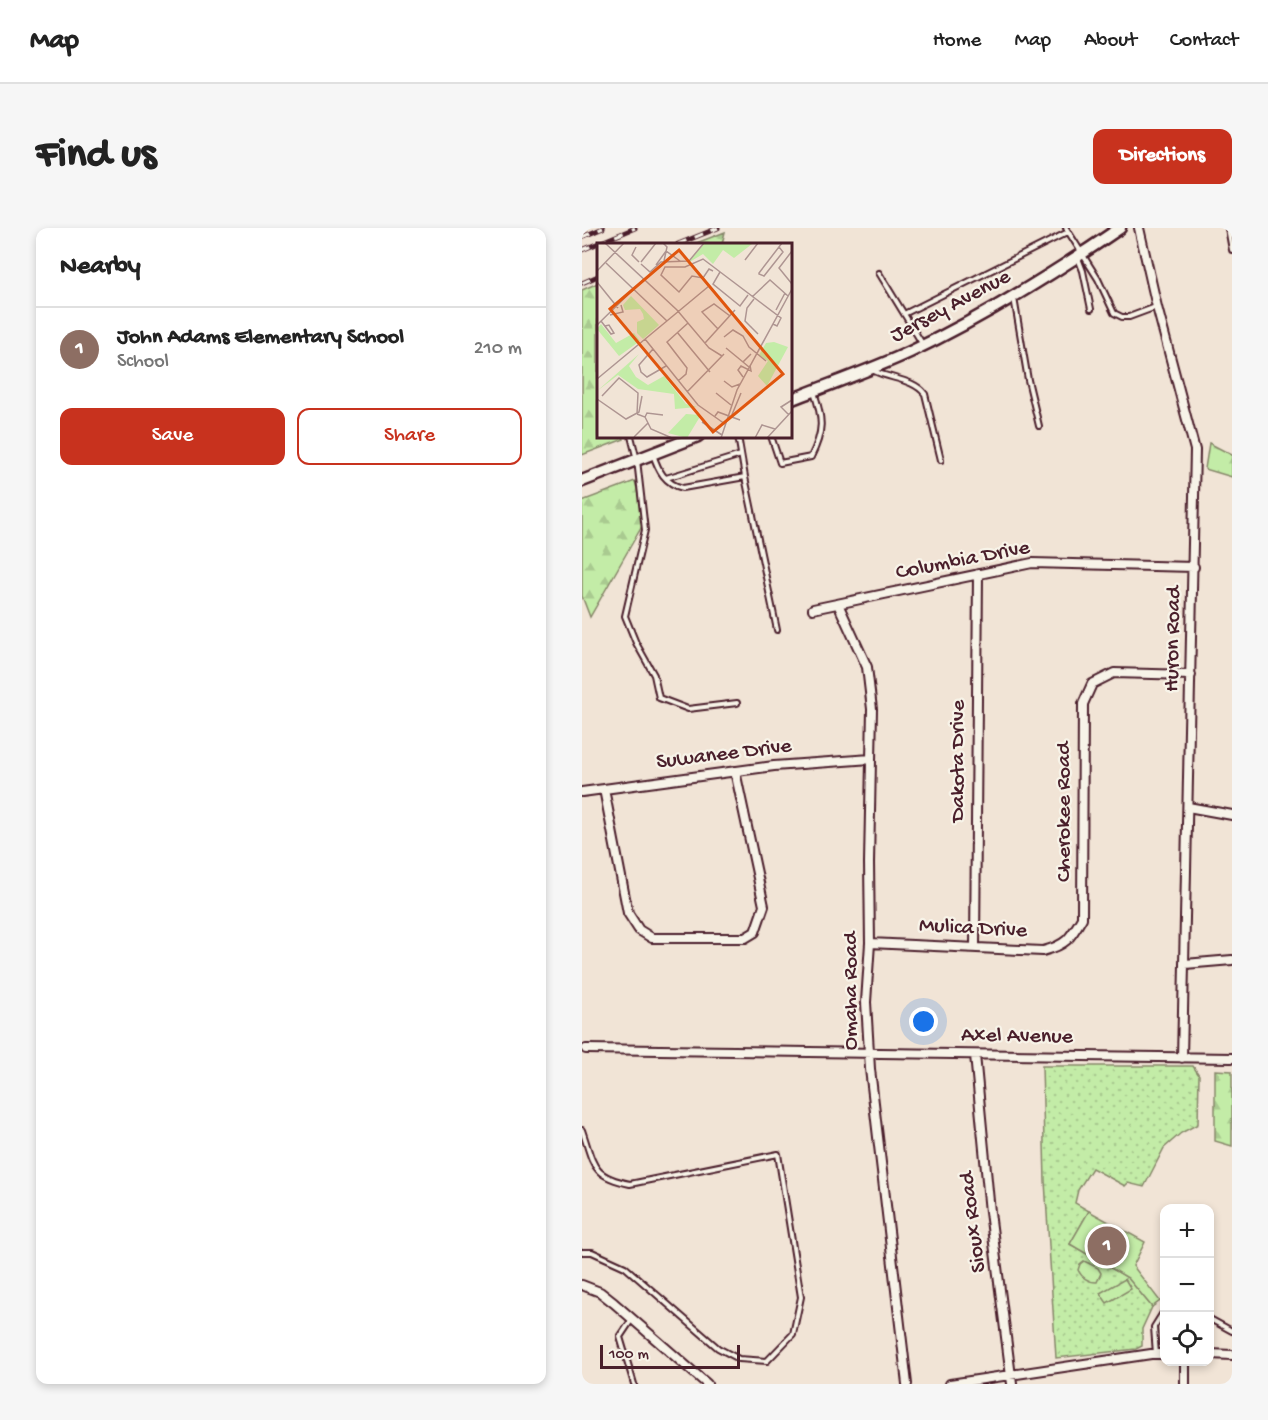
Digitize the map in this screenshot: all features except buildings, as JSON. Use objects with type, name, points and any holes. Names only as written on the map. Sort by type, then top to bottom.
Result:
[{"type":"main road","name":"Jersey Avenue","points":[[792,399],[924,345],[1014,297],[1120,228]]},
{"type":"main road","points":[[582,481],[693,438]]},
{"type":"street","name":"Huron Road","points":[[1139,228],[1157,307],[1195,450],[1182,1058]]},
{"type":"street","name":"Columbia Drive","points":[[813,609],[1032,563],[1194,567]]},
{"type":"street","name":"Dakota Drive","points":[[975,948],[978,574]]},
{"type":"street","name":"Omaha Road","points":[[838,604],[867,667],[872,709],[870,943],[866,1002],[869,1053],[907,1384]]},
{"type":"street","name":"Cherokee Road","points":[[1070,939],[1082,918],[1083,704],[1092,684],[1114,673],[1191,675]]},
{"type":"street","name":"Suwanee Drive","points":[[582,792],[774,766],[871,759]]},
{"type":"street","points":[[604,789],[628,913],[639,930],[652,938],[745,938],[755,932],[764,906],[735,771]]},
{"type":"street","points":[[1188,807],[1232,814]]},
{"type":"street","name":"Mulica Drive","points":[[870,943],[1043,951],[1059,946],[1070,939]]},
{"type":"street","points":[[1185,964],[1232,960]]},
{"type":"street","name":"Axel Avenue","points":[[586,1049],[1232,1058]]},
{"type":"street","name":"Sioux Road","points":[[975,1055],[990,1212],[1012,1384]]},
{"type":"street","points":[[582,1285],[600,1293],[707,1384]]},
{"type":"street","points":[[950,1384],[1160,1354]]},
{"type":"street","points":[[1214,1354],[1232,1354]]},
{"type":"street","points":[[1185,1366],[1185,1384]]},
{"type":"lane","points":[[1228,228],[1232,250]]},
{"type":"lane","points":[[904,314],[1067,230],[1080,255],[1098,279],[1114,313],[1122,317],[1129,317],[1157,307]]},
{"type":"lane","points":[[1080,255],[1091,309]]},
{"type":"lane","points":[[879,273],[924,345]]},
{"type":"lane","points":[[1014,297],[1028,380],[1039,426]]},
{"type":"lane","points":[[869,369],[900,379],[922,390],[925,394],[941,460]]},
{"type":"lane","points":[[772,438],[780,463],[811,457],[819,440],[822,417],[814,391]]},
{"type":"lane","points":[[632,438],[637,460],[645,530],[626,616],[636,644],[654,675],[659,698],[688,709],[737,703]]},
{"type":"lane","points":[[738,438],[777,630]]},
{"type":"lane","points":[[653,454],[658,470],[665,479],[677,487],[683,488],[745,477]]},
{"type":"lane","points":[[665,479],[741,455]]},
{"type":"lane","points":[[582,1130],[594,1167],[608,1179],[630,1184],[778,1154],[801,1297],[793,1334],[767,1361],[739,1359],[718,1348],[625,1267],[592,1252],[582,1252]]},
{"type":"lane","points":[[1160,1317],[1154,1327],[1160,1354]]},
{"type":"lane","points":[[632,1319],[620,1337],[634,1384]]},
{"type":"lane","points":[[1214,1322],[1232,1331]]},
{"type":"green space","points":[[725,232],[722,243],[697,243]]},
{"type":"green space","points":[[597,283],[597,438],[624,439],[582,455],[582,290]]},
{"type":"green space","points":[[1209,443],[1232,455],[1232,477],[1205,469]]},
{"type":"green space","points":[[635,481],[645,521],[590,617],[582,596],[582,501]]},
{"type":"green space","points":[[1042,1066],[1193,1066],[1199,1075],[1198,1124],[1181,1133],[1164,1148],[1144,1187],[1128,1183],[1125,1186],[1092,1168],[1078,1190],[1075,1203],[1089,1211],[1070,1244],[1128,1278],[1152,1307],[1142,1329],[1142,1346],[1136,1349],[1056,1358],[1045,1181]]},
{"type":"green space","points":[[1215,1070],[1232,1071],[1232,1146],[1215,1141]]},
{"type":"green space","points":[[1089,1211],[1145,1242],[1133,1266],[1160,1301],[1152,1307],[1128,1278],[1070,1244]]},
{"type":"green space","points":[[1084,1261],[1098,1268],[1101,1273],[1097,1282],[1083,1277],[1078,1270]]},
{"type":"green space","points":[[1125,1279],[1131,1289],[1107,1303],[1100,1293]]},
{"type":"railway","points":[[582,237],[603,228]]},
{"type":"railway","points":[[599,243],[635,228]]},
{"type":"railway","points":[[680,243],[718,228]]},
{"type":"railway","points":[[582,250],[597,244]]},
{"type":"railway","points":[[582,283],[597,276]]},
{"type":"place","name":"John Adams Elementary School","points":[[1107,1246]]}]
